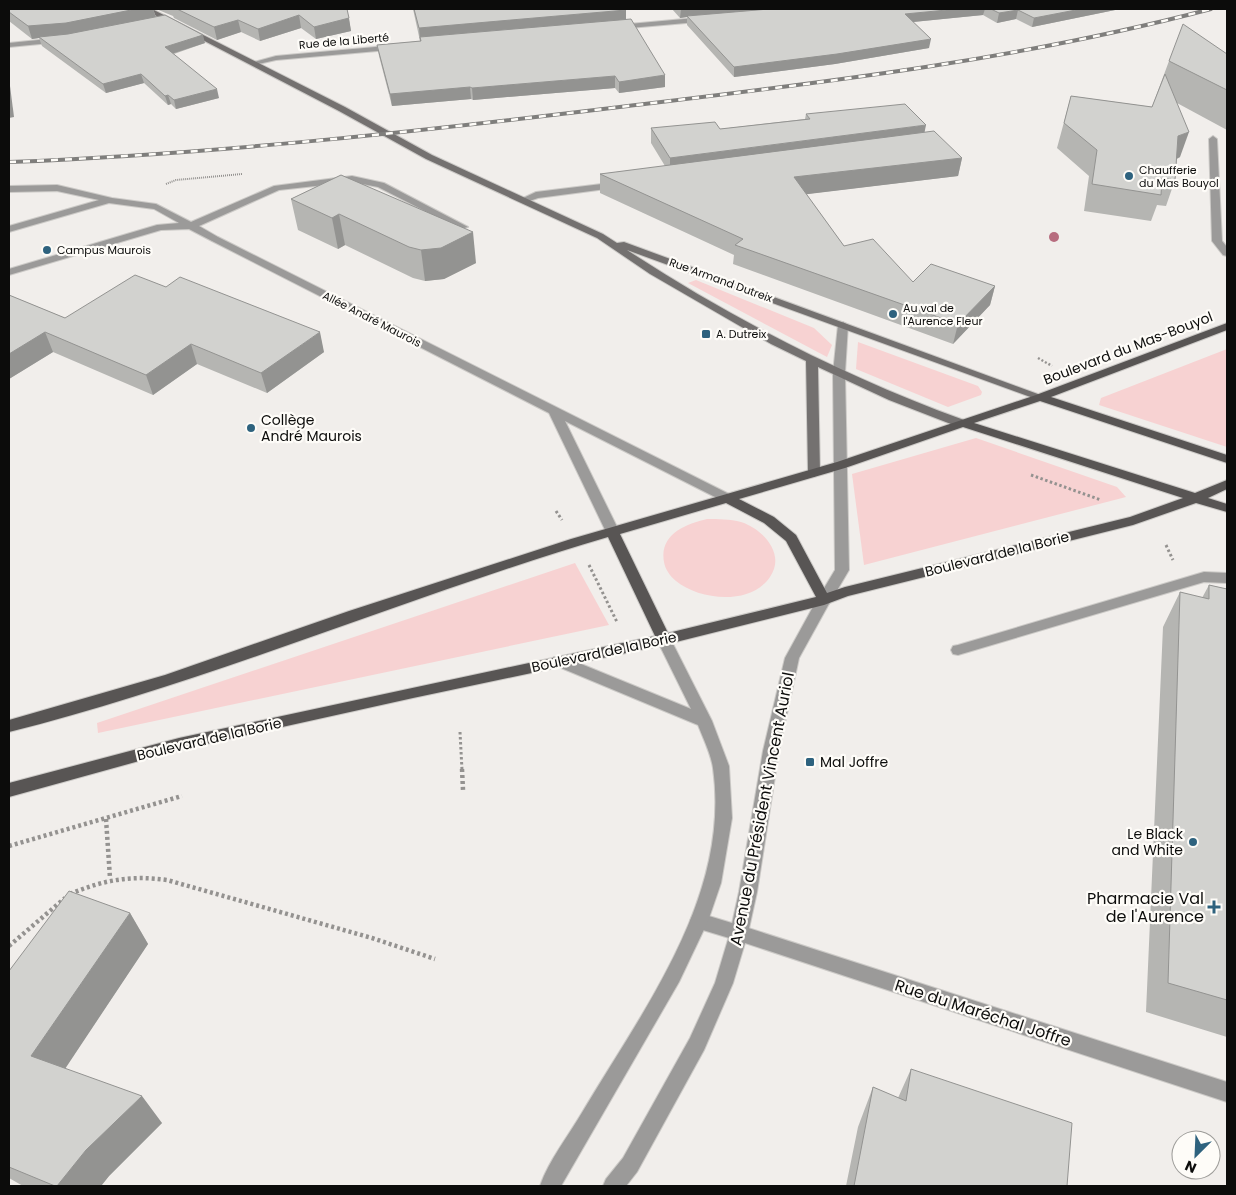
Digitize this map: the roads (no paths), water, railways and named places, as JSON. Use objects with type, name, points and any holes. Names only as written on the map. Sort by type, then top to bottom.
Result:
[{"type":"main road","points":[[147,9],[254,63],[429,156],[600,236],[654,272],[721,311],[812,360],[893,398],[960,423],[1227,508]]},
{"type":"main road","name":"Rue Armand Dutreix","points":[[600,236],[1040,397]]},
{"type":"main road","name":"Boulevard du Mas-Bouyol","points":[[1040,397],[1227,326]]},
{"type":"main road","points":[[812,360],[814,473]]},
{"type":"main road","points":[[9,726],[168,680],[363,612],[576,542],[613,533],[841,465],[1040,397],[1227,459]]},
{"type":"main road","name":"Boulevard de la Borie","points":[[9,790],[179,744],[664,640],[824,600],[845,592],[1133,521],[1196,498],[1227,484]]},
{"type":"main road","name":"Allée André Maurois","points":[[727,498],[768,520],[791,538],[824,600]]},
{"type":"main road","points":[[613,533],[664,640]]},
{"type":"street","points":[[608,28],[717,18]]},
{"type":"street","points":[[155,23],[169,19]]},
{"type":"street","points":[[9,45],[70,39]]},
{"type":"street","name":"Rue de la Liberté","points":[[254,63],[276,58],[409,46]]},
{"type":"street","points":[[1213,139],[1222,242],[1227,252]]},
{"type":"street","points":[[9,272],[160,228],[191,226],[277,188],[352,179],[382,185],[463,227]]},
{"type":"street","points":[[524,200],[536,195],[625,184]]},
{"type":"street","points":[[9,189],[57,188],[109,200]]},
{"type":"street","name":"Allée André Maurois","points":[[9,229],[109,200],[156,207],[215,239],[727,498]]},
{"type":"street","points":[[841,465],[839,373],[843,325]]},
{"type":"street","points":[[554,411],[613,533]]},
{"type":"street","name":"Avenue du Président Vincent Auriol","points":[[613,1186],[630,1165],[697,1044],[724,983],[739,933],[748,892],[771,751],[792,658],[842,570],[841,465]]},
{"type":"street","points":[[958,650],[1088,613],[1204,577],[1227,578]]},
{"type":"street","points":[[550,1186],[673,976],[699,921],[713,883],[724,818],[721,766],[704,721],[664,640]]},
{"type":"street","points":[[559,661],[704,721]]},
{"type":"street","name":"Rue du Maréchal Joffre","points":[[699,921],[1227,1092]]},
{"type":"railway","points":[[9,162],[164,153],[319,140],[474,124],[776,88],[994,56],[1138,27],[1211,9]]},
{"type":"place","name":"Chaufferie du Mas Bouyol","points":[[1129,176]]},
{"type":"place","name":"Campus Maurois","points":[[47,250]]},
{"type":"place","name":"Au val de l'Aurence Fleur","points":[[893,314]]},
{"type":"place","name":"A. Dutreix","points":[[706,334]]},
{"type":"place","name":"Collège André Maurois","points":[[251,428]]},
{"type":"place","name":"Mal Joffre","points":[[810,762]]},
{"type":"place","name":"Le Black and White","points":[[1193,842]]},
{"type":"place","name":"Pharmacie Val de l'Aurence","points":[[1214,907]]}]
